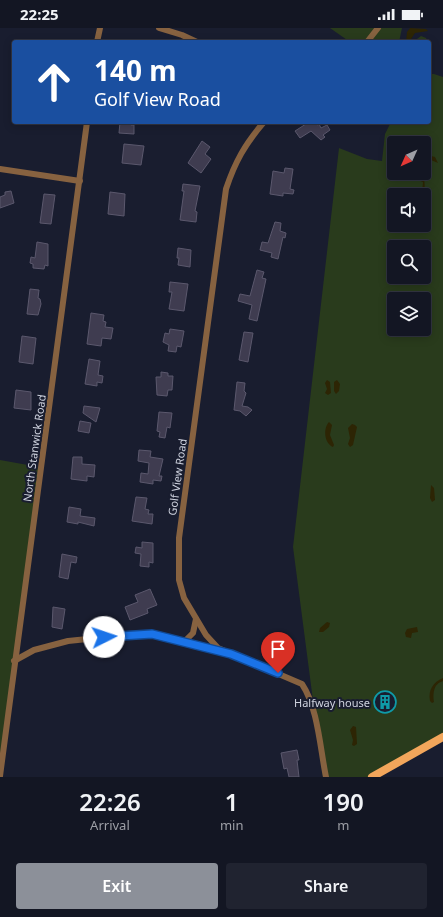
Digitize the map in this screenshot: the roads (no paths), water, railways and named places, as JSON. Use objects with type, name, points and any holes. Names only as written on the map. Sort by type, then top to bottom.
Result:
[{"type":"main road","points":[[372,777],[443,737]]},
{"type":"street","points":[[97,40],[100,28]]},
{"type":"street","points":[[159,28],[193,40]]},
{"type":"street","points":[[369,40],[378,28]]},
{"type":"street","name":"North Stanwick Road","points":[[0,776],[14,662],[88,124]]},
{"type":"street","name":"Golf View Road","points":[[262,124],[252,136],[234,164],[226,189],[178,538],[179,580],[184,598],[196,619],[218,648],[302,684],[309,695],[313,708],[326,777]]},
{"type":"street","points":[[0,169],[80,180]]},
{"type":"street","points":[[184,642],[193,633],[196,619]]},
{"type":"street","points":[[14,662],[34,650],[91,638],[152,634],[231,654]]},
{"type":"place","name":"Halfway house","points":[[385,702]]}]
